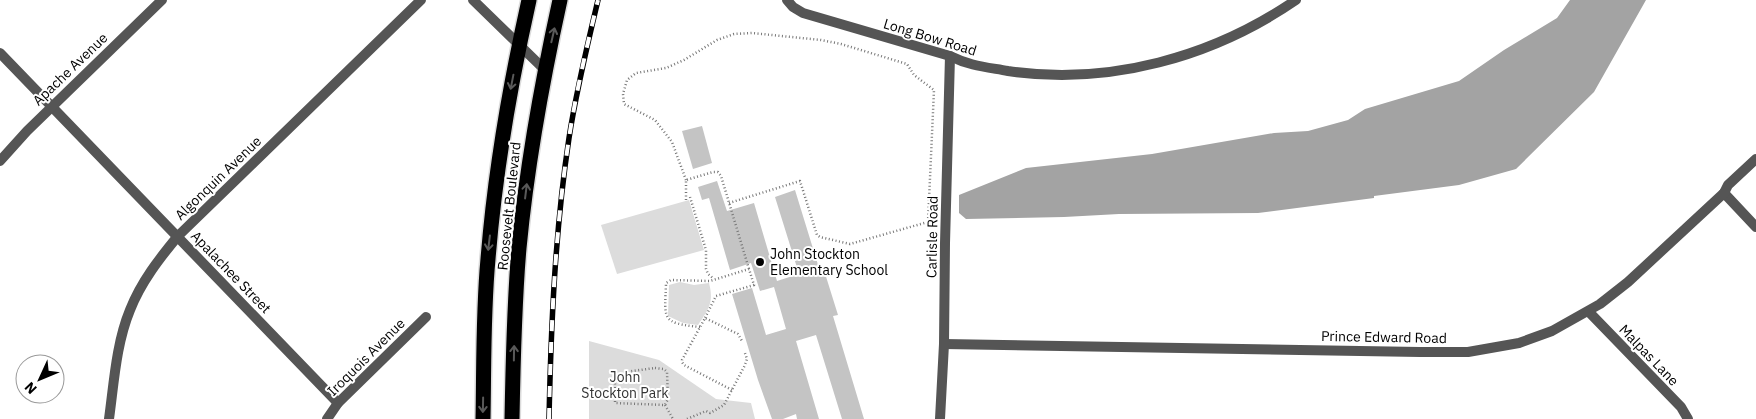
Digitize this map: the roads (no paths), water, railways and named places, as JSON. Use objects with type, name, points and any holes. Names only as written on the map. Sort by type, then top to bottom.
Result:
[{"type":"highway","name":"Roosevelt Boulevard","points":[[483,419],[488,259],[504,132],[519,45],[530,0]]},
{"type":"highway","name":"Roosevelt Boulevard","points":[[512,419],[519,248],[531,146],[560,0]]},
{"type":"street","name":"Apache Avenue","points":[[0,161],[26,131],[162,0]]},
{"type":"street","name":"Algonquin Avenue","points":[[109,419],[121,337],[130,310],[142,285],[158,259],[178,236],[420,0]]},
{"type":"street","points":[[473,0],[545,70]]},
{"type":"street","name":"Long Bow Road","points":[[787,0],[793,7],[803,13],[950,56],[966,64],[1029,74],[1068,75],[1120,71],[1161,62],[1207,48],[1244,32],[1296,0]]},
{"type":"street","name":"Apalachee Street","points":[[0,53],[338,403]]},
{"type":"street","name":"Carlisle Road","points":[[940,419],[944,344],[950,56]]},
{"type":"street","name":"Prince Edward Road","points":[[944,344],[1468,352],[1519,343],[1552,331],[1589,312],[1600,304],[1628,282],[1724,193],[1728,185],[1756,158]]},
{"type":"street","points":[[1724,193],[1756,227]]},
{"type":"street","name":"Malpas Lane","points":[[1589,312],[1681,407],[1688,419]]},
{"type":"street","name":"Iroquois Avenue","points":[[327,419],[338,403],[426,317]]},
{"type":"railway","points":[[549,419],[554,278],[564,173],[575,104],[598,0]]},
{"type":"place","name":"John Stockton Elementary School","points":[[760,262]]},
{"type":"park label","name":"John Stockton Park","points":[[625,386]]}]
